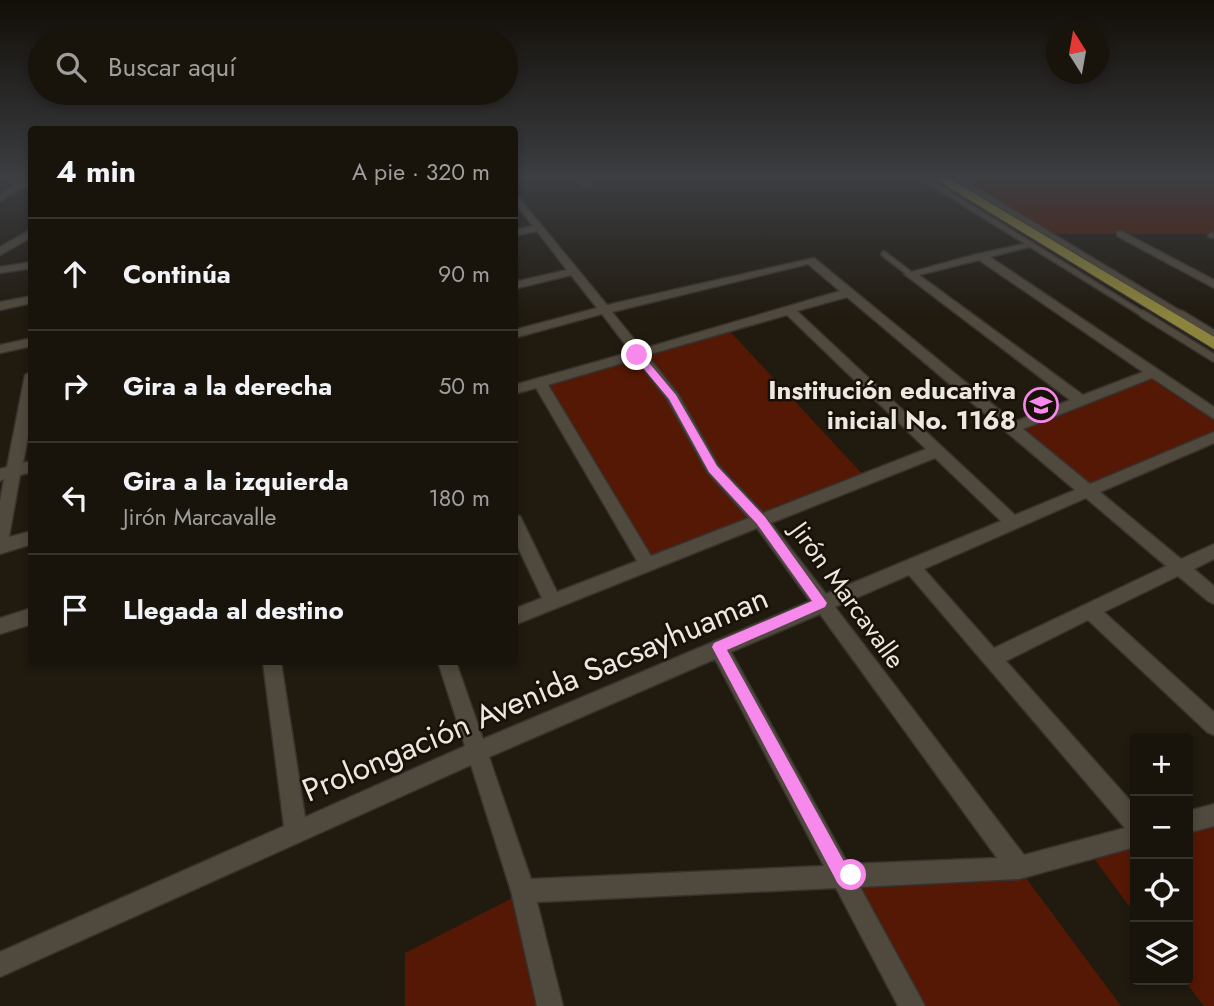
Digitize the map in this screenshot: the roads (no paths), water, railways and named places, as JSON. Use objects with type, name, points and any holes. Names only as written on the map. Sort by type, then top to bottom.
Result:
[{"type":"main road","points":[[1016,224],[1214,344]]},
{"type":"street","name":"Jirón Marcavalle","points":[[534,224],[575,271],[637,355],[673,397],[713,469],[761,520],[1019,868]]},
{"type":"street","points":[[518,232],[537,228]]},
{"type":"street","points":[[3,248],[28,234]]},
{"type":"street","points":[[1121,234],[1214,285]]},
{"type":"street","points":[[910,274],[1029,244]]},
{"type":"street","points":[[981,256],[1214,414]]},
{"type":"street","points":[[518,333],[810,260],[1214,596]]},
{"type":"street","points":[[0,270],[28,266]]},
{"type":"street","points":[[518,285],[575,271]]},
{"type":"street","points":[[910,274],[1081,401]]},
{"type":"street","points":[[518,389],[851,292]]},
{"type":"street","points":[[0,306],[28,300]]},
{"type":"street","points":[[789,310],[1013,523]]},
{"type":"street","points":[[0,349],[28,343]]},
{"type":"street","points":[[1012,428],[1153,373]]},
{"type":"street","points":[[540,383],[648,565]]},
{"type":"street","points":[[28,399],[0,545],[28,538]]},
{"type":"street","name":"Prolongación Avenida Sacsayhuaman","points":[[0,965],[476,752],[1214,438]]},
{"type":"street","points":[[518,615],[937,451]]},
{"type":"street","points":[[518,529],[553,602]]},
{"type":"street","points":[[994,657],[1214,551]]},
{"type":"street","points":[[911,566],[994,657],[1130,816]]},
{"type":"street","points":[[1090,611],[1214,725]]},
{"type":"street","points":[[0,626],[28,617]]},
{"type":"street","points":[[719,647],[912,1006]]},
{"type":"street","points":[[272,665],[296,831]]},
{"type":"street","points":[[448,665],[523,891],[550,1006]]},
{"type":"street","points":[[1193,821],[1214,815]]},
{"type":"street","points":[[523,891],[1019,868],[1130,837]]},
{"type":"lane","points":[[997,224],[1214,358]]},
{"type":"lane","points":[[1032,224],[1214,334]]},
{"type":"lane","points":[[884,254],[910,274]]},
{"type":"place","name":"Institución educativa inicial No. 1168","points":[[1041,405]]}]
